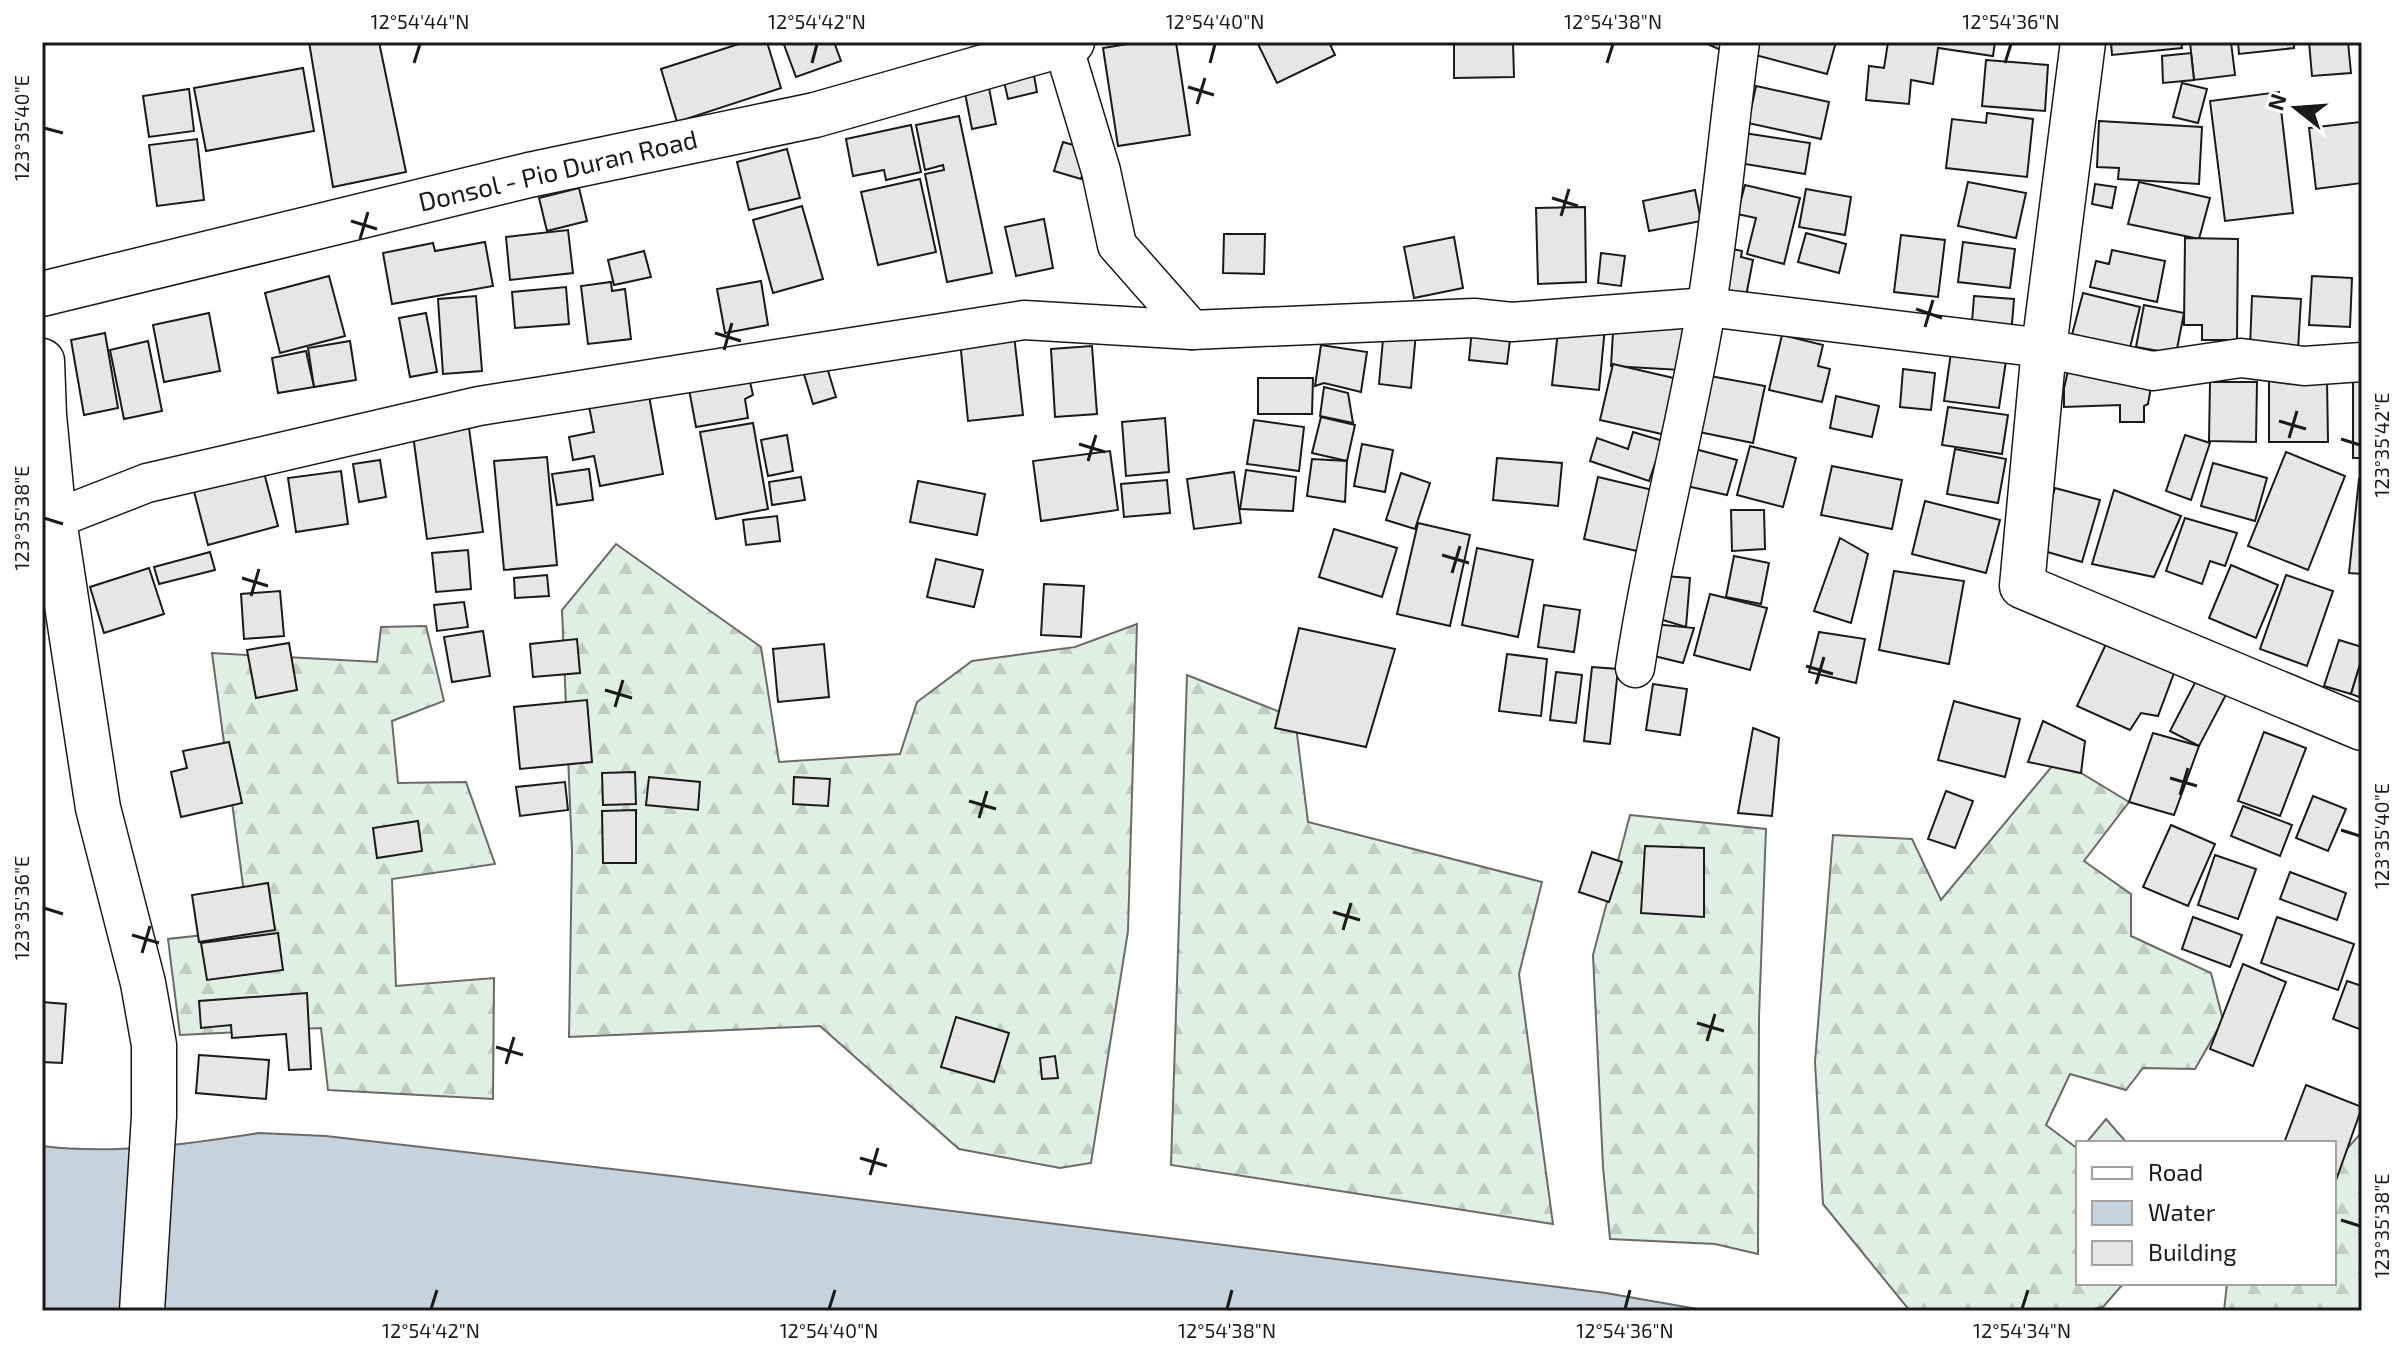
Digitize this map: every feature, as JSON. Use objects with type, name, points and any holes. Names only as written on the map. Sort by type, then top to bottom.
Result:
[{"type":"main road","points":[[2083,42],[2044,348],[2022,586],[2362,728]]},
{"type":"main road","name":"Donsol - Pio Duran Road","points":[[42,294],[529,175],[815,115],[1066,43]]},
{"type":"main road","points":[[42,361],[48,522],[98,808],[143,983],[154,1045],[154,1116],[142,1311]]},
{"type":"street","points":[[1635,668],[1645,603],[1672,490],[1707,307],[1740,42]]},
{"type":"street","points":[[1066,43],[1101,171],[1117,245],[1192,330]]},
{"type":"street","points":[[48,522],[147,483],[479,406],[1024,320],[1192,330],[1474,318],[1512,322],[1707,307],[2044,348],[2153,371],[2241,358],[2304,366],[2362,362]]},
{"type":"green space","points":[[616,544],[761,647],[779,762],[900,754],[917,702],[972,661],[1075,647],[1137,624],[1128,931],[1091,1163],[1060,1168],[959,1149],[820,1026],[569,1037],[572,852],[562,610]]},
{"type":"green space","points":[[426,626],[444,701],[392,721],[398,783],[466,782],[495,864],[392,879],[396,986],[494,978],[493,1099],[328,1090],[321,1028],[180,1035],[168,939],[249,930],[212,653],[377,662],[381,627]]},
{"type":"green space","points":[[1187,675],[1295,718],[1308,822],[1542,882],[1519,974],[1553,1224],[1171,1165]]},
{"type":"green space","points":[[2058,759],[2129,802],[2084,861],[2131,894],[2131,936],[2211,973],[2223,1020],[2195,1069],[2143,1068],[2126,1090],[2070,1074],[2046,1125],[2076,1148],[2076,1285],[2122,1285],[2103,1307],[2084,1311],[1910,1311],[1823,1204],[1815,1062],[1833,835],[1912,839],[1941,900]]},
{"type":"green space","points":[[1630,815],[1766,829],[1759,1017],[1758,1254],[1715,1244],[1610,1239],[1603,1167],[1593,955]]},
{"type":"green space","points":[[2106,1119],[2125,1141],[2088,1141]]},
{"type":"green space","points":[[2362,1132],[2362,1311],[2224,1311],[2227,1285],[2336,1285],[2336,1161]]},
{"type":"water","points":[[259,1133],[326,1136],[681,1177],[1606,1293],[1709,1311],[42,1311],[42,1146],[124,1149]]},
{"type":"building","points":[[309,42],[379,42],[406,172],[333,187]]},
{"type":"building","points":[[745,42],[767,42],[781,88],[677,122],[661,69]]},
{"type":"building","points":[[783,42],[834,42],[841,61],[796,77]]},
{"type":"building","points":[[1140,42],[1176,42],[1190,135],[1118,146],[1103,48]]},
{"type":"building","points":[[1257,42],[1329,42],[1335,55],[1277,83]]},
{"type":"building","points":[[1454,42],[1513,42],[1514,77],[1454,78]]},
{"type":"building","points":[[1703,42],[1727,42],[1723,51]]},
{"type":"building","points":[[1751,42],[1836,42],[1827,74],[1748,53]]},
{"type":"building","points":[[1888,42],[1995,42],[1993,56],[1938,48],[1933,84],[1911,80],[1909,104],[1866,100],[1869,66],[1884,68]]},
{"type":"building","points":[[2111,42],[2181,42],[2182,48],[2112,55]]},
{"type":"building","points":[[2190,42],[2231,42],[2235,75],[2194,80]]},
{"type":"building","points":[[2238,42],[2294,42],[2294,48],[2239,54]]},
{"type":"building","points":[[2309,42],[2348,42],[2351,73],[2312,76]]},
{"type":"building","points":[[2191,53],[2194,80],[2163,83],[2162,56]]},
{"type":"building","points":[[1986,60],[2048,65],[2045,111],[1982,106]]},
{"type":"building","points":[[303,68],[314,131],[206,151],[194,88]]},
{"type":"building","points":[[1033,70],[1037,92],[1008,99],[1003,77]]},
{"type":"building","points":[[2182,83],[2207,89],[2198,123],[2173,117]]},
{"type":"building","points":[[1756,86],[1829,102],[1821,139],[1748,123]]},
{"type":"building","points":[[989,88],[996,124],[972,129],[965,93]]},
{"type":"building","points":[[189,89],[194,131],[149,137],[143,96]]},
{"type":"building","points":[[2279,92],[2293,213],[2225,221],[2210,101]]},
{"type":"building","points":[[1987,113],[2033,119],[2027,177],[1946,168],[1952,119],[1986,123]]},
{"type":"building","points":[[959,116],[992,273],[947,282],[925,174],[944,170],[943,165],[925,170],[916,125]]},
{"type":"building","points":[[2099,121],[2202,127],[2199,184],[2118,179],[2119,168],[2097,167]]},
{"type":"building","points":[[2360,122],[2362,183],[2316,189],[2309,128]]},
{"type":"building","points":[[911,125],[921,172],[886,180],[884,170],[853,176],[846,139]]},
{"type":"building","points":[[1744,133],[1810,143],[1805,174],[1739,163]]},
{"type":"building","points":[[197,139],[204,200],[157,206],[149,145]]},
{"type":"building","points":[[1063,142],[1090,150],[1081,179],[1054,171]]},
{"type":"building","points":[[787,149],[800,198],[749,210],[737,162]]},
{"type":"building","points":[[920,179],[936,252],[878,265],[861,192]]},
{"type":"building","points":[[1968,182],[2026,193],[2016,238],[1958,226]]},
{"type":"building","points":[[2139,182],[2210,198],[2199,239],[2128,224]]},
{"type":"building","points":[[2095,184],[2116,187],[2112,208],[2092,204]]},
{"type":"building","points":[[1745,185],[1800,198],[1784,264],[1747,254],[1756,218],[1737,214]]},
{"type":"building","points":[[579,188],[587,221],[547,231],[539,198]]},
{"type":"building","points":[[1806,189],[1851,197],[1845,235],[1799,227]]},
{"type":"building","points":[[1695,190],[1701,221],[1649,231],[1643,201]]},
{"type":"building","points":[[802,206],[823,279],[773,293],[753,220]]},
{"type":"building","points":[[1585,207],[1586,282],[1538,284],[1536,208]]},
{"type":"building","points":[[1044,219],[1053,268],[1016,276],[1005,227]]},
{"type":"building","points":[[568,230],[573,273],[510,280],[506,237]]},
{"type":"building","points":[[1806,233],[1846,244],[1839,273],[1798,262]]},
{"type":"building","points":[[1224,234],[1265,234],[1264,274],[1223,273]]},
{"type":"building","points":[[1901,235],[1945,240],[1938,297],[1894,292]]},
{"type":"building","points":[[1454,237],[1463,288],[1414,298],[1404,247]]},
{"type":"building","points":[[2185,238],[2238,239],[2237,340],[2202,340],[2202,325],[2184,325]]},
{"type":"building","points":[[485,242],[493,286],[392,304],[383,253],[433,243],[435,251]]},
{"type":"building","points":[[1963,242],[2015,249],[2010,288],[1958,282]]},
{"type":"building","points":[[1724,247],[1742,251],[1741,257],[1753,260],[1746,296],[1715,290]]},
{"type":"building","points":[[2112,250],[2165,261],[2157,302],[2090,287],[2096,261],[2109,264]]},
{"type":"building","points":[[644,251],[651,277],[614,285],[608,260]]},
{"type":"building","points":[[1601,253],[1625,256],[1621,286],[1598,283]]},
{"type":"building","points":[[329,276],[345,336],[280,353],[265,293]]},
{"type":"building","points":[[2312,276],[2352,278],[2350,327],[2309,325]]},
{"type":"building","points":[[761,281],[768,325],[725,333],[717,289]]},
{"type":"building","points":[[611,282],[612,291],[625,289],[631,339],[588,344],[581,286]]},
{"type":"building","points":[[566,287],[569,324],[515,328],[512,292]]},
{"type":"building","points":[[2083,293],[2140,307],[2127,360],[2069,346]]},
{"type":"building","points":[[476,296],[482,371],[443,374],[438,299]]},
{"type":"building","points":[[1974,296],[2014,299],[2011,336],[1972,322]]},
{"type":"building","points":[[2252,296],[2301,299],[2298,350],[2250,347]]},
{"type":"building","points":[[2144,305],[2184,313],[2176,354],[2136,347]]},
{"type":"building","points":[[209,313],[220,371],[164,382],[153,325]]},
{"type":"building","points":[[426,313],[437,372],[410,377],[399,318]]},
{"type":"building","points":[[1614,315],[1684,319],[1681,370],[1611,366]]},
{"type":"building","points":[[1473,319],[1512,324],[1507,364],[1469,360]]},
{"type":"building","points":[[1559,322],[1605,327],[1599,390],[1552,385]]},
{"type":"building","points":[[1384,328],[1416,332],[1411,388],[1379,384]]},
{"type":"building","points":[[105,333],[118,408],[84,415],[71,340]]},
{"type":"building","points":[[1014,335],[1023,415],[968,421],[960,341]]},
{"type":"building","points":[[1782,335],[1823,345],[1818,366],[1830,369],[1822,402],[1769,390]]},
{"type":"building","points":[[148,341],[162,411],[124,419],[110,350]]},
{"type":"building","points":[[350,341],[356,380],[314,387],[308,348]]},
{"type":"building","points":[[1321,345],[1367,352],[1361,392],[1324,383],[1315,386]]},
{"type":"building","points":[[1092,346],[1097,414],[1055,417],[1051,349]]},
{"type":"building","points":[[1952,346],[2007,354],[1999,408],[1944,401]]},
{"type":"building","points":[[306,351],[314,387],[278,393],[272,358]]},
{"type":"building","points":[[2071,358],[2153,376],[2148,404],[2144,406],[2144,422],[2120,422],[2120,405],[2064,407],[2064,388]]},
{"type":"building","points":[[826,364],[836,397],[813,404],[803,371]]},
{"type":"building","points":[[1613,364],[1678,379],[1666,435],[1600,420]]},
{"type":"building","points":[[1903,369],[1935,373],[1931,410],[1900,407]]},
{"type":"building","points":[[748,373],[753,395],[745,399],[748,418],[696,427],[688,384]]},
{"type":"building","points":[[1710,376],[1765,386],[1753,443],[1699,432]]},
{"type":"building","points":[[2353,376],[2362,376],[2362,458],[2353,458]]},
{"type":"building","points":[[1258,378],[1313,378],[1312,414],[1258,414]]},
{"type":"building","points":[[2327,379],[2328,442],[2269,442],[2269,380]]},
{"type":"building","points":[[2210,382],[2257,382],[2256,442],[2209,441]]},
{"type":"building","points":[[1324,387],[1348,393],[1353,423],[1320,416]]},
{"type":"building","points":[[648,390],[663,474],[600,486],[594,456],[573,460],[569,437],[594,432],[588,401]]},
{"type":"building","points":[[1836,396],[1879,406],[1872,437],[1830,428]]},
{"type":"building","points":[[1948,407],[2008,415],[2002,454],[1942,445]]},
{"type":"building","points":[[1321,417],[1355,425],[1347,461],[1312,453]]},
{"type":"building","points":[[1165,418],[1169,472],[1126,476],[1122,422]]},
{"type":"building","points":[[1254,420],[1304,427],[1299,471],[1247,464]]},
{"type":"building","points":[[753,423],[768,509],[716,519],[700,432]]},
{"type":"building","points":[[469,428],[483,532],[427,539],[413,435]]},
{"type":"building","points":[[1633,432],[1663,441],[1649,481],[1590,461],[1597,438],[1628,449]]},
{"type":"building","points":[[787,435],[793,471],[768,476],[761,440]]},
{"type":"building","points":[[2185,435],[2210,443],[2191,500],[2166,491]]},
{"type":"building","points":[[1362,444],[1393,450],[1385,492],[1354,486]]},
{"type":"building","points":[[1750,446],[1796,458],[1783,507],[1737,495]]},
{"type":"building","points":[[1691,448],[1737,460],[1727,495],[1682,485]]},
{"type":"building","points":[[1955,449],[2006,459],[1998,503],[1947,494]]},
{"type":"building","points":[[1110,451],[1118,510],[1041,521],[1033,461]]},
{"type":"building","points":[[2286,452],[2345,476],[2308,570],[2248,546]]},
{"type":"building","points":[[547,457],[557,565],[504,570],[494,461]]},
{"type":"building","points":[[1497,458],[1562,463],[1558,506],[1493,500]]},
{"type":"building","points":[[1312,459],[1347,461],[1345,502],[1307,496]]},
{"type":"building","points":[[380,460],[386,497],[359,502],[353,464]]},
{"type":"building","points":[[261,461],[278,526],[208,545],[191,480]]},
{"type":"building","points":[[2213,463],[2267,478],[2255,521],[2201,506]]},
{"type":"building","points":[[1832,466],[1902,480],[1892,529],[1821,515]]},
{"type":"building","points":[[589,469],[593,500],[557,505],[552,474]]},
{"type":"building","points":[[1246,470],[1296,477],[1293,511],[1240,509]]},
{"type":"building","points":[[341,471],[348,524],[296,532],[288,478]]},
{"type":"building","points":[[1234,472],[1241,523],[1194,529],[1187,479]]},
{"type":"building","points":[[1401,473],[1430,483],[1415,529],[1386,520]]},
{"type":"building","points":[[801,477],[805,500],[772,505],[769,482]]},
{"type":"building","points":[[1598,477],[1661,492],[1646,553],[1584,539]]},
{"type":"building","points":[[2359,479],[2362,480],[2362,574],[2349,573]]},
{"type":"building","points":[[1167,480],[1170,513],[1124,517],[1121,484]]},
{"type":"building","points":[[918,481],[985,494],[977,535],[910,522]]},
{"type":"building","points":[[2055,488],[2100,500],[2082,562],[2037,549]]},
{"type":"building","points":[[2114,490],[2181,516],[2154,577],[2092,564]]},
{"type":"building","points":[[1925,501],[2000,520],[1986,573],[1912,554]]},
{"type":"building","points":[[1731,510],[1764,510],[1765,549],[1732,551]]},
{"type":"building","points":[[777,516],[780,541],[746,545],[743,520]]},
{"type":"building","points":[[2185,518],[2237,533],[2225,566],[2210,561],[2202,584],[2166,571]]},
{"type":"building","points":[[1418,523],[1470,535],[1450,626],[1397,614]]},
{"type":"building","points":[[1334,529],[1397,548],[1382,597],[1319,577]]},
{"type":"building","points":[[1840,538],[1868,554],[1851,623],[1814,611]]},
{"type":"building","points":[[1477,548],[1533,560],[1518,637],[1462,625]]},
{"type":"building","points":[[468,550],[471,589],[436,592],[432,553]]},
{"type":"building","points":[[210,552],[215,570],[159,584],[154,567]]},
{"type":"building","points":[[1734,556],[1769,563],[1761,604],[1726,597]]},
{"type":"building","points":[[936,559],[983,570],[974,607],[927,597]]},
{"type":"building","points":[[2231,565],[2278,585],[2256,638],[2209,618]]},
{"type":"building","points":[[149,568],[164,614],[104,633],[90,587]]},
{"type":"building","points":[[1894,571],[1964,581],[1949,664],[1879,650]]},
{"type":"building","points":[[547,575],[549,596],[515,598],[514,578]]},
{"type":"building","points":[[2286,575],[2333,591],[2307,666],[2260,649]]},
{"type":"building","points":[[1664,576],[1690,578],[1686,627],[1653,617]]},
{"type":"building","points":[[1044,584],[1084,586],[1081,637],[1041,635]]},
{"type":"building","points":[[280,591],[284,636],[244,639],[241,594]]},
{"type":"building","points":[[1710,594],[1767,608],[1750,670],[1694,655]]},
{"type":"building","points":[[464,602],[468,627],[437,631],[434,605]]},
{"type":"building","points":[[1544,605],[1580,610],[1574,652],[1538,647]]},
{"type":"building","points":[[1654,624],[1694,628],[1683,663],[1646,654]]},
{"type":"building","points":[[1299,628],[1395,649],[1366,747],[1275,728]]},
{"type":"building","points":[[483,631],[490,676],[452,682],[444,637]]},
{"type":"building","points":[[1819,632],[1865,639],[1856,683],[1809,672]]},
{"type":"building","points":[[577,639],[580,673],[533,677],[530,644]]},
{"type":"building","points":[[2339,640],[2362,647],[2362,658],[2351,694],[2324,686]]},
{"type":"building","points":[[289,643],[297,690],[256,698],[247,650]]},
{"type":"building","points":[[824,644],[829,697],[778,702],[773,649]]},
{"type":"building","points":[[2106,644],[2177,665],[2158,716],[2141,713],[2130,730],[2077,706]]},
{"type":"building","points":[[1507,654],[1547,659],[1541,716],[1499,711]]},
{"type":"building","points":[[2362,658],[2362,698],[2351,694]]},
{"type":"building","points":[[1592,667],[1618,669],[1610,744],[1584,741]]},
{"type":"building","points":[[1556,672],[1582,675],[1576,723],[1550,720]]},
{"type":"building","points":[[2200,673],[2229,689],[2199,746],[2170,731]]},
{"type":"building","points":[[1653,684],[1687,689],[1680,735],[1646,730]]},
{"type":"building","points":[[587,700],[592,762],[520,769],[514,707]]},
{"type":"building","points":[[1954,701],[2020,719],[2005,777],[1938,760]]},
{"type":"building","points":[[2043,721],[2085,741],[2081,773],[2028,762]]},
{"type":"building","points":[[1753,728],[1779,738],[1772,816],[1738,813]]},
{"type":"building","points":[[2264,732],[2306,748],[2280,816],[2238,801]]},
{"type":"building","points":[[2153,733],[2199,746],[2174,815],[2129,802]]},
{"type":"building","points":[[229,742],[242,803],[181,817],[171,772],[187,768],[183,751]]},
{"type":"building","points":[[635,772],[636,804],[603,805],[602,773]]},
{"type":"building","points":[[649,777],[700,782],[698,810],[646,805]]},
{"type":"building","points":[[794,777],[830,779],[828,806],[793,804]]},
{"type":"building","points":[[565,782],[568,810],[520,816],[516,787]]},
{"type":"building","points":[[1946,791],[1973,801],[1955,848],[1928,839]]},
{"type":"building","points":[[2313,796],[2346,809],[2328,851],[2296,838]]},
{"type":"building","points":[[2243,806],[2292,825],[2280,856],[2231,836]]},
{"type":"building","points":[[636,810],[636,863],[603,863],[602,811]]},
{"type":"building","points":[[418,821],[422,851],[377,858],[373,828]]},
{"type":"building","points":[[2171,825],[2215,844],[2188,906],[2143,887]]},
{"type":"building","points":[[1645,846],[1704,848],[1704,917],[1641,913]]},
{"type":"building","points":[[1592,852],[1622,862],[1609,902],[1579,892]]},
{"type":"building","points":[[2215,855],[2256,869],[2238,919],[2198,905]]},
{"type":"building","points":[[2290,872],[2346,893],[2337,920],[2280,899]]},
{"type":"building","points":[[268,883],[275,930],[199,942],[192,895]]},
{"type":"building","points":[[2193,917],[2242,935],[2230,967],[2182,949]]},
{"type":"building","points":[[2277,917],[2354,944],[2338,990],[2261,963]]},
{"type":"building","points":[[278,933],[283,970],[207,980],[201,943]]},
{"type":"building","points":[[2243,964],[2286,982],[2253,1066],[2210,1049]]},
{"type":"building","points":[[2347,981],[2362,986],[2362,1030],[2333,1019]]},
{"type":"building","points":[[307,993],[311,1069],[289,1070],[286,1034],[232,1038],[231,1025],[201,1028],[199,1001]]},
{"type":"building","points":[[42,1002],[66,1004],[62,1063],[42,1062]]},
{"type":"building","points":[[956,1017],[1009,1033],[994,1082],[941,1067]]},
{"type":"building","points":[[199,1055],[269,1060],[266,1099],[196,1093]]},
{"type":"building","points":[[1055,1056],[1058,1078],[1042,1079],[1040,1058]]},
{"type":"building","points":[[2306,1085],[2362,1107],[2336,1180],[2336,1141],[2285,1141]]}]
